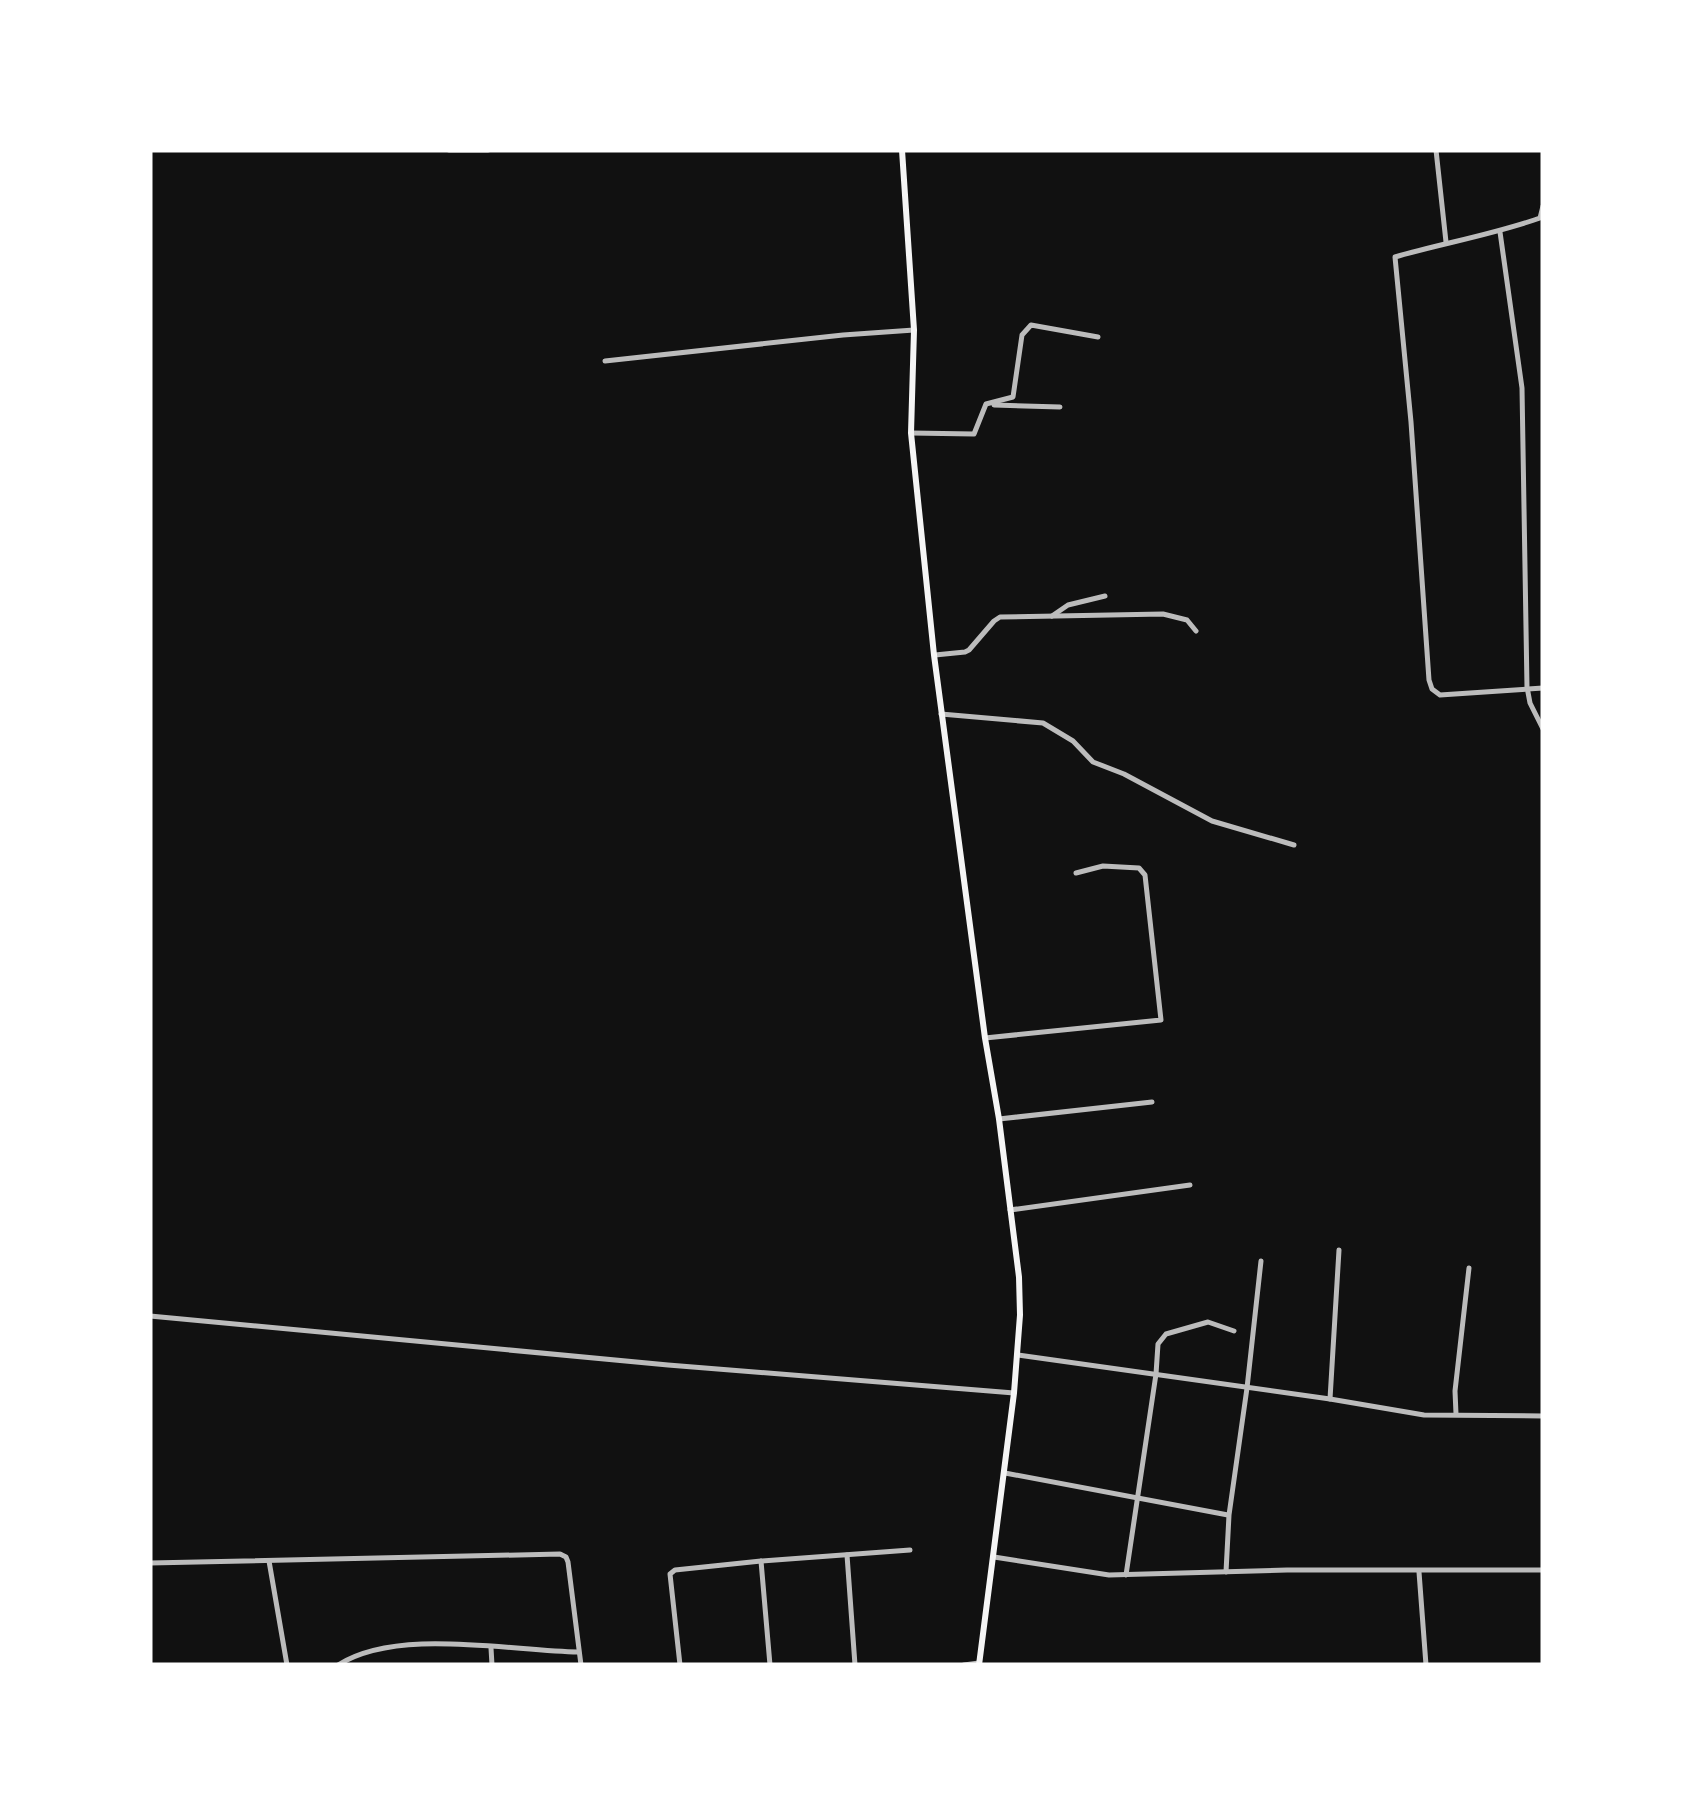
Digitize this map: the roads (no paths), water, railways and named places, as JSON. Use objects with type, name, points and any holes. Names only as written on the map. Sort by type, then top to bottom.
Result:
[{"type":"main road","points":[[902,150],[914,330],[911,432],[934,656],[1018,1277],[1018,1354],[980,1664]]},
{"type":"street","points":[[449,150],[488,150]]},
{"type":"street","points":[[1436,150],[1446,242]]},
{"type":"street","points":[[1543,206],[1541,220],[1395,257],[1432,689],[1440,696],[1543,688]]},
{"type":"street","points":[[1500,232],[1522,388],[1527,688],[1530,704],[1543,729]]},
{"type":"street","points":[[986,404],[1012,397],[1022,335],[1031,325],[1098,337]]},
{"type":"street","points":[[604,361],[914,330]]},
{"type":"street","points":[[911,432],[974,434],[986,404]]},
{"type":"street","points":[[986,404],[1060,407]]},
{"type":"street","points":[[1051,616],[1068,606],[1105,596]]},
{"type":"street","points":[[934,656],[970,650],[1000,617],[1163,614],[1186,620],[1196,631]]},
{"type":"street","points":[[941,714],[1043,723],[1074,741],[1093,762],[1124,774],[1212,821],[1294,844]]},
{"type":"street","points":[[985,1038],[1161,1020],[1145,875],[1139,868],[1103,866],[1076,873]]},
{"type":"street","points":[[999,1120],[1152,1102]]},
{"type":"street","points":[[1010,1210],[1190,1185]]},
{"type":"street","points":[[1330,1398],[1340,1250]]},
{"type":"street","points":[[1226,1572],[1229,1515],[1260,1261]]},
{"type":"street","points":[[1456,1414],[1469,1270]]},
{"type":"street","points":[[150,1316],[1014,1393]]},
{"type":"street","points":[[1126,1575],[1158,1344],[1166,1334],[1208,1322],[1234,1331]]},
{"type":"street","points":[[1018,1354],[1424,1415],[1543,1416]]},
{"type":"street","points":[[1005,1473],[1229,1515]]},
{"type":"street","points":[[680,1665],[672,1572],[910,1550]]},
{"type":"street","points":[[150,1564],[560,1554],[568,1562],[581,1665]]},
{"type":"street","points":[[848,1555],[855,1665]]},
{"type":"street","points":[[994,1556],[1109,1575],[1543,1570]]},
{"type":"street","points":[[269,1560],[287,1665]]},
{"type":"street","points":[[760,1561],[770,1665]]},
{"type":"street","points":[[1420,1572],[1426,1665]]},
{"type":"street","points":[[338,1665],[352,1656],[382,1648],[464,1644],[578,1652]]},
{"type":"street","points":[[492,1648],[492,1665]]},
{"type":"street","points":[[964,1665],[980,1664]]}]
